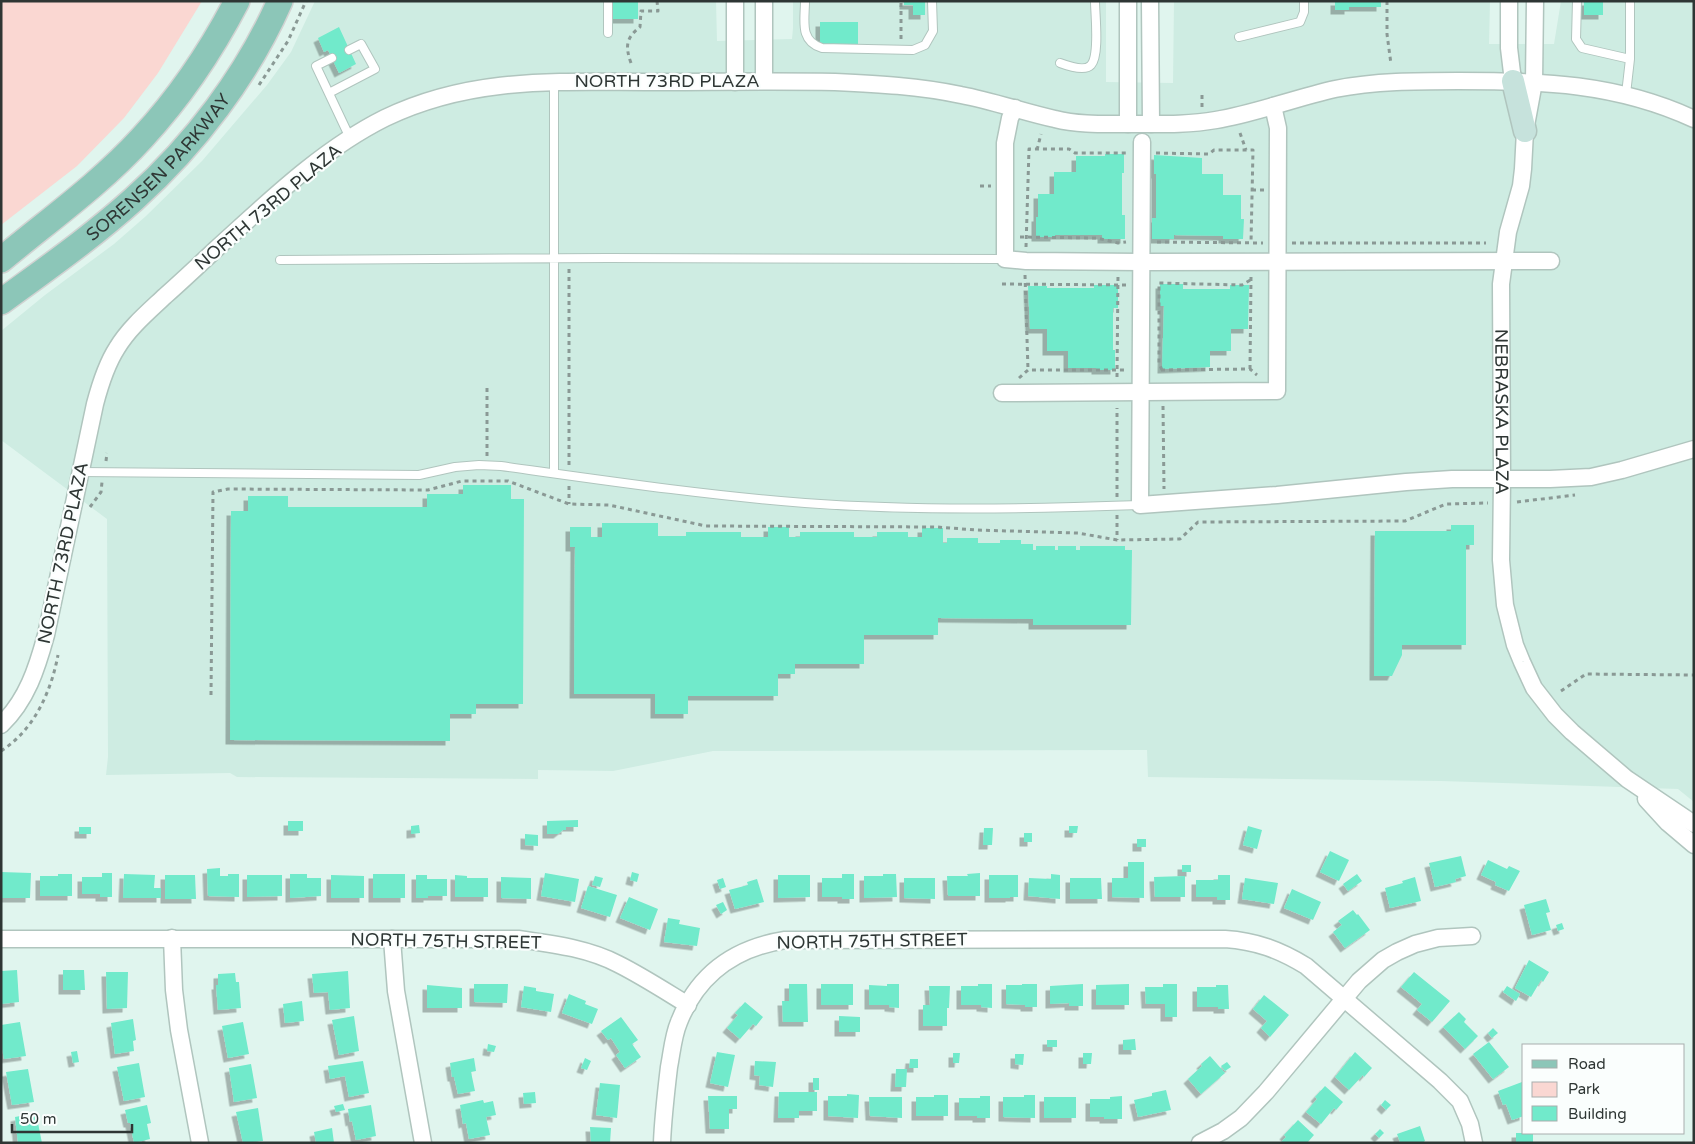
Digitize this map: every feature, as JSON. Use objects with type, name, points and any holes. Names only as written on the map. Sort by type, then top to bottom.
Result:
[{"type":"main road","name":"SORENSEN PARKWAY","points":[[1,260],[89,188],[142,138],[200,66],[237,1]]},
{"type":"main road","name":"SORENSEN PARKWAY","points":[[1,302],[110,220],[149,185],[172,161],[215,110],[240,76],[280,1]]},
{"type":"street","points":[[735,1],[735,82]]},
{"type":"street","points":[[764,1],[764,81]]},
{"type":"street","points":[[1128,1],[1128,124]]},
{"type":"street","points":[[1150,1],[1151,124]]},
{"type":"street","name":"NEBRASKA PLAZA","points":[[1509,1],[1509,48],[1524,81]]},
{"type":"street","name":"NEBRASKA PLAZA","points":[[1535,1],[1524,81],[1525,131],[1521,186],[1508,232],[1501,284],[1501,560],[1505,605],[1515,645],[1534,688],[1555,715],[1572,732],[1627,779]]},
{"type":"street","name":"NORTH 73RD PLAZA","points":[[1,725],[20,703],[30,685],[39,662],[95,404],[102,378],[117,347],[159,301],[282,190],[316,162],[350,138],[386,118],[411,107],[438,98],[494,86],[554,81],[869,83],[907,86],[955,94],[1067,122],[1151,124],[1216,120],[1335,90],[1368,85],[1410,82],[1524,81],[1602,89],[1626,94],[1694,119]]},
{"type":"street","points":[[1002,393],[1277,392],[1278,128],[1273,106]]},
{"type":"street","points":[[1015,108],[1010,118],[1005,143],[1005,259],[1026,261],[1141,262],[1551,261]]},
{"type":"street","points":[[1148,148],[1141,262],[1140,505],[1452,479],[1550,480],[1591,477],[1694,449]]},
{"type":"street","points":[[1627,779],[1694,824]]},
{"type":"street","points":[[1627,779],[1668,823],[1694,845]]},
{"type":"street","points":[[1200,1143],[1240,1118],[1266,1092],[1344,998],[1369,971],[1397,952],[1415,944],[1438,938],[1472,936]]},
{"type":"street","points":[[172,938],[174,990],[179,1030],[200,1143]]},
{"type":"street","name":"NORTH 75TH STREET","points":[[1,939],[518,939],[560,945],[588,952],[618,964],[688,1005],[699,986],[729,959],[766,943],[795,940],[1242,940],[1266,946],[1306,966],[1440,1080],[1460,1101],[1470,1124],[1474,1143]]},
{"type":"street","points":[[392,939],[396,991],[423,1143]]},
{"type":"street","points":[[662,1143],[663,1110],[672,1048],[679,1022],[688,1005]]},
{"type":"lane","points":[[608,1],[608,33]]},
{"type":"lane","points":[[805,1],[805,32],[811,43],[816,46],[822,48],[901,50],[920,48],[929,39],[932,31],[932,1]]},
{"type":"lane","points":[[1060,64],[1069,67],[1086,68],[1091,65],[1095,57],[1095,1]]},
{"type":"lane","points":[[1240,37],[1300,22],[1304,12],[1304,1]]},
{"type":"lane","points":[[1577,1],[1576,39],[1582,48],[1630,59]]},
{"type":"lane","points":[[1626,94],[1630,59],[1630,1]]},
{"type":"lane","points":[[329,93],[374,69],[361,44],[349,50]]},
{"type":"lane","points":[[332,58],[316,66],[350,138]]},
{"type":"lane","points":[[554,81],[554,473]]},
{"type":"lane","points":[[280,260],[555,258],[1005,259]]},
{"type":"lane","points":[[80,472],[418,476],[455,467],[486,465],[651,488],[807,503],[966,509],[1140,505]]},
{"type":"path","points":[[631,63],[627,42],[631,33],[640,27],[641,11],[658,11],[657,1]]},
{"type":"path","points":[[901,1],[901,50]]},
{"type":"path","points":[[1387,1],[1387,34],[1390,64]]},
{"type":"path","points":[[1240,133],[1246,150]]},
{"type":"path","points":[[1037,150],[1041,134]]},
{"type":"path","points":[[1148,148],[1209,154],[1214,150],[1253,150],[1251,243],[1166,242]]},
{"type":"path","points":[[1128,153],[1075,153],[1069,149],[1029,149],[1026,237],[1097,238],[1118,243],[1130,242]]},
{"type":"path","points":[[1277,243],[1486,243]]},
{"type":"path","points":[[569,258],[569,504]]},
{"type":"path","points":[[1251,279],[1250,369],[1163,370],[1159,363],[1159,283],[1242,285],[1251,279]]},
{"type":"path","points":[[1002,284],[1118,285],[1117,540]]},
{"type":"path","points":[[1025,284],[1028,370],[1117,370]]},
{"type":"path","points":[[486,481],[487,384]]},
{"type":"path","points":[[211,695],[212,492],[228,488],[428,490],[462,481],[508,481],[569,504],[608,505],[706,526],[937,527],[1078,533],[1117,540],[1180,539],[1198,522],[1405,521],[1446,504],[1481,504]]},
{"type":"path","points":[[1561,691],[1586,674],[1694,675]]},
{"type":"shaded area","points":[[315,1],[716,1],[717,41],[792,39],[793,1],[1106,1],[1106,82],[1173,83],[1174,1],[1490,1],[1489,44],[1554,44],[1561,1],[1694,1],[1694,802],[1678,789],[1441,781],[1148,777],[1147,750],[713,751],[613,771],[538,770],[538,779],[237,777],[230,773],[106,775],[108,757],[107,519],[1,440],[1,331],[45,295],[114,244],[146,216],[202,161],[267,85],[291,52]]},
{"type":"green space","points":[[1,1],[202,1],[158,73],[124,118],[77,166],[1,225]]},
{"type":"building","points":[[613,1],[638,1],[638,19],[613,19]]},
{"type":"building","points":[[904,1],[925,1],[925,15],[913,15],[913,5],[904,5]]},
{"type":"building","points":[[1335,1],[1381,1],[1381,7],[1349,7],[1349,10],[1335,10]]},
{"type":"building","points":[[1584,1],[1603,1],[1603,15],[1584,15]]},
{"type":"building","points":[[820,22],[858,22],[858,45],[820,44]]},
{"type":"building","points":[[339,27],[356,64],[339,73],[328,50],[324,52],[318,38]]},
{"type":"building","points":[[1105,154],[1124,154],[1122,215],[1125,215],[1125,239],[1102,239],[1102,235],[1036,237],[1038,194],[1054,194],[1054,172],[1076,172],[1076,156],[1105,156]]},
{"type":"building","points":[[1154,155],[1202,158],[1202,174],[1223,174],[1223,195],[1241,195],[1241,219],[1244,219],[1243,239],[1223,239],[1223,236],[1174,235],[1174,239],[1152,239],[1152,218],[1156,218]]},
{"type":"building","points":[[1160,284],[1183,284],[1183,289],[1230,289],[1230,285],[1249,285],[1248,329],[1231,329],[1231,351],[1210,351],[1210,367],[1162,369],[1164,306],[1160,306]]},
{"type":"building","points":[[1094,285],[1118,285],[1118,308],[1113,308],[1115,370],[1068,368],[1068,351],[1047,351],[1047,329],[1030,329],[1028,286],[1094,288]]},
{"type":"building","points":[[463,485],[511,485],[511,499],[524,499],[523,704],[476,704],[476,714],[450,714],[450,741],[230,740],[231,511],[248,511],[248,496],[288,496],[288,507],[427,507],[427,494],[463,494]]},
{"type":"building","points":[[602,523],[658,523],[658,536],[686,536],[686,532],[741,532],[741,537],[768,537],[768,527],[789,527],[789,537],[800,537],[800,532],[854,532],[854,537],[877,537],[877,532],[908,532],[908,537],[922,537],[922,528],[943,528],[943,543],[947,543],[947,538],[978,538],[978,543],[1000,543],[1000,540],[1021,540],[1021,544],[1033,544],[1033,550],[1036,550],[1036,546],[1055,546],[1055,550],[1058,550],[1058,546],[1076,546],[1076,550],[1080,550],[1080,546],[1125,546],[1125,550],[1132,550],[1131,625],[1033,625],[1033,619],[938,618],[938,635],[864,635],[864,664],[795,664],[795,674],[778,674],[778,696],[688,696],[688,714],[655,714],[655,694],[574,694],[575,547],[570,547],[570,527],[591,527],[591,537],[602,537]]},
{"type":"building","points":[[1451,525],[1474,525],[1474,545],[1466,545],[1466,645],[1402,645],[1402,655],[1392,676],[1374,676],[1375,531],[1451,531]]},
{"type":"building","points":[[578,820],[578,827],[566,827],[566,830],[558,834],[547,834],[547,821]]},
{"type":"building","points":[[288,821],[303,821],[303,831],[288,831]]},
{"type":"building","points":[[419,825],[420,833],[411,834],[411,826]]},
{"type":"building","points":[[1069,826],[1078,826],[1077,833],[1069,833]]},
{"type":"building","points":[[1248,826],[1262,830],[1257,849],[1243,845]]},
{"type":"building","points":[[79,827],[91,827],[91,834],[79,834]]},
{"type":"building","points":[[984,828],[993,828],[992,845],[983,845]]},
{"type":"building","points":[[1024,833],[1032,833],[1032,842],[1024,842]]},
{"type":"building","points":[[525,834],[538,835],[538,846],[525,845]]},
{"type":"building","points":[[1137,839],[1146,839],[1146,847],[1137,847]]},
{"type":"building","points":[[1330,851],[1349,860],[1339,881],[1320,872]]},
{"type":"building","points":[[1461,856],[1466,876],[1455,879],[1456,882],[1435,887],[1429,863]]},
{"type":"building","points":[[1488,860],[1507,869],[1509,866],[1520,871],[1509,891],[1495,885],[1496,882],[1481,875]]},
{"type":"building","points":[[1128,862],[1144,862],[1144,898],[1112,897],[1112,878],[1128,878]]},
{"type":"building","points":[[1182,865],[1191,865],[1191,872],[1182,872]]},
{"type":"building","points":[[220,868],[220,876],[239,874],[239,897],[208,896],[207,869]]},
{"type":"building","points":[[1,872],[31,873],[30,898],[1,898]]},
{"type":"building","points":[[632,872],[639,874],[637,882],[630,880]]},
{"type":"building","points":[[102,873],[112,873],[112,897],[100,897],[100,894],[82,894],[82,877],[102,877]]},
{"type":"building","points":[[545,873],[579,879],[575,902],[541,896]]},
{"type":"building","points":[[980,873],[980,896],[948,896],[947,876],[968,876],[967,874]]},
{"type":"building","points":[[58,874],[72,874],[72,896],[40,896],[40,876],[58,876]]},
{"type":"building","points":[[124,874],[155,875],[154,888],[161,888],[161,898],[123,898]]},
{"type":"building","points":[[290,874],[307,874],[307,878],[321,878],[321,896],[290,898]]},
{"type":"building","points":[[373,874],[405,874],[405,898],[373,898]]},
{"type":"building","points":[[842,874],[854,874],[854,899],[822,897],[822,878],[842,878]]},
{"type":"building","points":[[883,874],[896,874],[897,897],[864,898],[864,876],[883,876]]},
{"type":"building","points":[[1051,874],[1060,875],[1060,899],[1028,896],[1029,878],[1051,879]]},
{"type":"building","points":[[1357,874],[1362,881],[1348,891],[1343,884]]},
{"type":"building","points":[[165,875],[195,875],[196,899],[165,899]]},
{"type":"building","points":[[247,875],[282,875],[282,896],[247,897]]},
{"type":"building","points":[[331,875],[364,876],[364,898],[331,898]]},
{"type":"building","points":[[416,875],[427,875],[427,879],[447,879],[447,896],[416,898]]},
{"type":"building","points":[[455,875],[467,876],[467,878],[488,878],[488,897],[455,897]]},
{"type":"building","points":[[778,875],[810,875],[810,897],[778,898]]},
{"type":"building","points":[[989,875],[1018,875],[1018,897],[989,898]]},
{"type":"building","points":[[1218,875],[1230,875],[1230,900],[1217,900],[1217,897],[1196,897],[1196,880],[1218,880]]},
{"type":"building","points":[[595,876],[603,878],[600,887],[592,885]]},
{"type":"building","points":[[1185,876],[1185,897],[1155,897],[1154,877]]},
{"type":"building","points":[[501,877],[531,878],[531,899],[501,898]]},
{"type":"building","points":[[1415,877],[1421,901],[1390,908],[1385,888],[1403,883],[1402,881]]},
{"type":"building","points":[[723,878],[726,887],[720,889],[717,880]]},
{"type":"building","points":[[904,878],[935,878],[935,899],[904,898]]},
{"type":"building","points":[[1070,878],[1101,878],[1102,899],[1070,899]]},
{"type":"building","points":[[1245,878],[1278,883],[1274,904],[1242,899]]},
{"type":"building","points":[[757,879],[764,902],[735,909],[729,890],[748,885],[747,882]]},
{"type":"building","points":[[588,886],[617,895],[610,917],[581,908]]},
{"type":"building","points":[[1292,889],[1321,902],[1313,920],[1284,908]]},
{"type":"building","points":[[629,897],[658,909],[650,930],[620,918]]},
{"type":"building","points":[[1546,899],[1550,912],[1546,913],[1551,930],[1532,935],[1524,905]]},
{"type":"building","points":[[723,902],[727,910],[721,914],[716,905]]},
{"type":"building","points":[[1353,910],[1370,930],[1345,948],[1333,932],[1342,925],[1338,921]]},
{"type":"building","points":[[668,918],[680,920],[679,924],[700,928],[697,946],[664,942]]},
{"type":"building","points":[[1562,923],[1564,929],[1558,931],[1556,925]]},
{"type":"building","points":[[1529,960],[1549,972],[1543,982],[1541,980],[1531,997],[1515,988]]},
{"type":"building","points":[[17,970],[19,1002],[1,1004],[1,971]]},
{"type":"building","points":[[63,970],[84,970],[85,990],[63,990]]},
{"type":"building","points":[[348,971],[350,1008],[330,1010],[328,992],[314,993],[312,974]]},
{"type":"building","points":[[106,972],[128,972],[127,1008],[107,1009]]},
{"type":"building","points":[[1414,972],[1450,1001],[1432,1022],[1417,1010],[1422,1004],[1401,987]]},
{"type":"building","points":[[235,973],[236,982],[239,982],[241,1008],[218,1010],[216,985],[218,985],[218,974]]},
{"type":"building","points":[[474,984],[508,984],[507,1003],[474,1002]]},
{"type":"building","points":[[789,984],[807,984],[808,1022],[783,1022],[782,1001],[789,1001]]},
{"type":"building","points":[[821,984],[853,984],[853,1005],[821,1005]]},
{"type":"building","points":[[887,984],[899,984],[899,1008],[889,1007],[889,1005],[869,1005],[869,985],[887,986]]},
{"type":"building","points":[[978,984],[992,984],[992,1008],[981,1007],[981,1005],[961,1005],[961,986],[978,986]]},
{"type":"building","points":[[1037,984],[1037,1007],[1006,1004],[1006,985]]},
{"type":"building","points":[[1083,984],[1083,1006],[1069,1006],[1069,1003],[1050,1004],[1050,986]]},
{"type":"building","points":[[1129,984],[1129,1005],[1096,1005],[1096,985]]},
{"type":"building","points":[[1163,984],[1177,984],[1177,1017],[1165,1017],[1165,1004],[1146,1004],[1145,987],[1163,987]]},
{"type":"building","points":[[427,985],[462,988],[462,1008],[427,1008]]},
{"type":"building","points":[[1216,985],[1228,985],[1229,1009],[1197,1007],[1197,987],[1216,987]]},
{"type":"building","points":[[524,986],[536,988],[536,991],[554,994],[551,1012],[521,1007]]},
{"type":"building","points":[[929,986],[950,986],[947,1026],[923,1026],[923,1005],[930,1005]]},
{"type":"building","points":[[1507,986],[1520,994],[1516,1001],[1503,992]]},
{"type":"building","points":[[569,994],[586,1001],[585,1004],[598,1009],[592,1024],[562,1013]]},
{"type":"building","points":[[1264,995],[1289,1015],[1270,1037],[1261,1028],[1267,1021],[1253,1009]]},
{"type":"building","points":[[302,1001],[304,1021],[285,1023],[283,1004]]},
{"type":"building","points":[[745,1002],[763,1017],[756,1026],[753,1024],[740,1039],[727,1028],[738,1015],[735,1013]]},
{"type":"building","points":[[1459,1012],[1466,1019],[1464,1022],[1478,1036],[1465,1049],[1443,1027]]},
{"type":"building","points":[[354,1016],[359,1051],[339,1055],[332,1020]]},
{"type":"building","points":[[839,1016],[860,1017],[860,1032],[839,1032]]},
{"type":"building","points":[[621,1017],[638,1040],[632,1044],[641,1057],[625,1068],[616,1055],[620,1052],[611,1038],[608,1040],[601,1031]]},
{"type":"building","points":[[133,1019],[136,1040],[133,1041],[134,1051],[115,1054],[111,1023]]},
{"type":"building","points":[[20,1022],[26,1056],[4,1059],[1,1043],[1,1025]]},
{"type":"building","points":[[243,1022],[249,1054],[228,1058],[222,1026]]},
{"type":"building","points":[[1493,1028],[1498,1033],[1492,1038],[1488,1033]]},
{"type":"building","points":[[1135,1039],[1136,1050],[1123,1050],[1123,1040]]},
{"type":"building","points":[[1047,1040],[1057,1040],[1057,1047],[1047,1047]]},
{"type":"building","points":[[1489,1042],[1509,1067],[1493,1079],[1473,1054]]},
{"type":"building","points":[[488,1044],[496,1046],[494,1052],[487,1051]]},
{"type":"building","points":[[77,1051],[79,1062],[73,1063],[71,1052]]},
{"type":"building","points":[[717,1052],[735,1055],[728,1087],[710,1083]]},
{"type":"building","points":[[1355,1052],[1372,1068],[1349,1090],[1335,1077]]},
{"type":"building","points":[[953,1053],[960,1053],[959,1063],[953,1063]]},
{"type":"building","points":[[1083,1053],[1092,1053],[1091,1064],[1083,1064]]},
{"type":"building","points":[[1015,1054],[1024,1054],[1023,1065],[1015,1064]]},
{"type":"building","points":[[1210,1056],[1225,1073],[1201,1094],[1188,1079]]},
{"type":"building","points":[[474,1058],[476,1071],[471,1072],[475,1091],[458,1094],[454,1077],[452,1077],[450,1063]]},
{"type":"building","points":[[585,1058],[591,1061],[587,1070],[581,1068]]},
{"type":"building","points":[[910,1059],[918,1059],[918,1068],[909,1068]]},
{"type":"building","points":[[363,1061],[369,1093],[349,1097],[345,1076],[330,1079],[328,1066]]},
{"type":"building","points":[[755,1061],[776,1062],[773,1087],[759,1085],[760,1076],[754,1075]]},
{"type":"building","points":[[1227,1062],[1231,1067],[1225,1071],[1221,1066]]},
{"type":"building","points":[[139,1063],[145,1097],[124,1101],[117,1067]]},
{"type":"building","points":[[251,1064],[257,1098],[234,1102],[229,1068]]},
{"type":"building","points":[[28,1069],[34,1102],[12,1105],[6,1072]]},
{"type":"building","points":[[896,1069],[907,1069],[906,1087],[895,1087]]},
{"type":"building","points":[[813,1078],[819,1078],[819,1090],[813,1090]]},
{"type":"building","points":[[1522,1082],[1522,1117],[1512,1120],[1506,1104],[1503,1105],[1498,1091]]},
{"type":"building","points":[[600,1083],[620,1085],[617,1118],[596,1115]]},
{"type":"building","points":[[1325,1086],[1343,1102],[1336,1110],[1334,1108],[1321,1124],[1306,1112],[1317,1099],[1315,1097]]},
{"type":"building","points":[[1166,1090],[1171,1110],[1138,1117],[1134,1100],[1152,1096],[1152,1093]]},
{"type":"building","points":[[535,1092],[536,1103],[524,1104],[523,1093]]},
{"type":"building","points":[[779,1092],[817,1092],[817,1111],[799,1111],[799,1118],[778,1118]]},
{"type":"building","points":[[847,1094],[859,1095],[858,1118],[828,1116],[828,1096],[847,1096]]},
{"type":"building","points":[[934,1095],[948,1095],[948,1116],[916,1116],[916,1097],[934,1097]]},
{"type":"building","points":[[1024,1095],[1035,1095],[1035,1118],[1003,1117],[1003,1097],[1024,1097]]},
{"type":"building","points":[[708,1096],[737,1096],[737,1109],[729,1109],[729,1129],[710,1129]]},
{"type":"building","points":[[980,1096],[990,1096],[990,1118],[959,1116],[959,1098],[980,1098]]},
{"type":"building","points":[[1122,1096],[1122,1119],[1090,1117],[1090,1099],[1110,1099],[1110,1097]]},
{"type":"building","points":[[869,1097],[902,1097],[902,1118],[870,1116]]},
{"type":"building","points":[[1044,1097],[1076,1097],[1076,1118],[1044,1118]]},
{"type":"building","points":[[483,1100],[484,1103],[493,1101],[496,1115],[486,1117],[490,1135],[469,1139],[466,1123],[463,1124],[460,1105]]},
{"type":"building","points":[[1385,1100],[1391,1105],[1386,1110],[1381,1105]]},
{"type":"building","points":[[343,1104],[345,1110],[336,1112],[334,1106]]},
{"type":"building","points":[[147,1105],[151,1123],[147,1124],[150,1139],[134,1143],[125,1110]]},
{"type":"building","points":[[371,1105],[376,1136],[356,1140],[348,1109]]},
{"type":"building","points":[[258,1108],[263,1141],[243,1143],[236,1112]]},
{"type":"building","points":[[36,1113],[42,1143],[18,1143],[15,1117]]},
{"type":"building","points":[[1298,1120],[1314,1135],[1307,1143],[1280,1143],[1286,1137],[1284,1135]]},
{"type":"building","points":[[1420,1126],[1425,1141],[1422,1143],[1400,1142],[1397,1134]]},
{"type":"building","points":[[590,1127],[611,1128],[610,1143],[591,1143]]},
{"type":"building","points":[[332,1128],[334,1143],[316,1143],[314,1132]]},
{"type":"building","points":[[1380,1129],[1384,1133],[1379,1138],[1375,1134]]},
{"type":"building","points":[[1516,1133],[1533,1134],[1533,1143],[1516,1143]]}]
